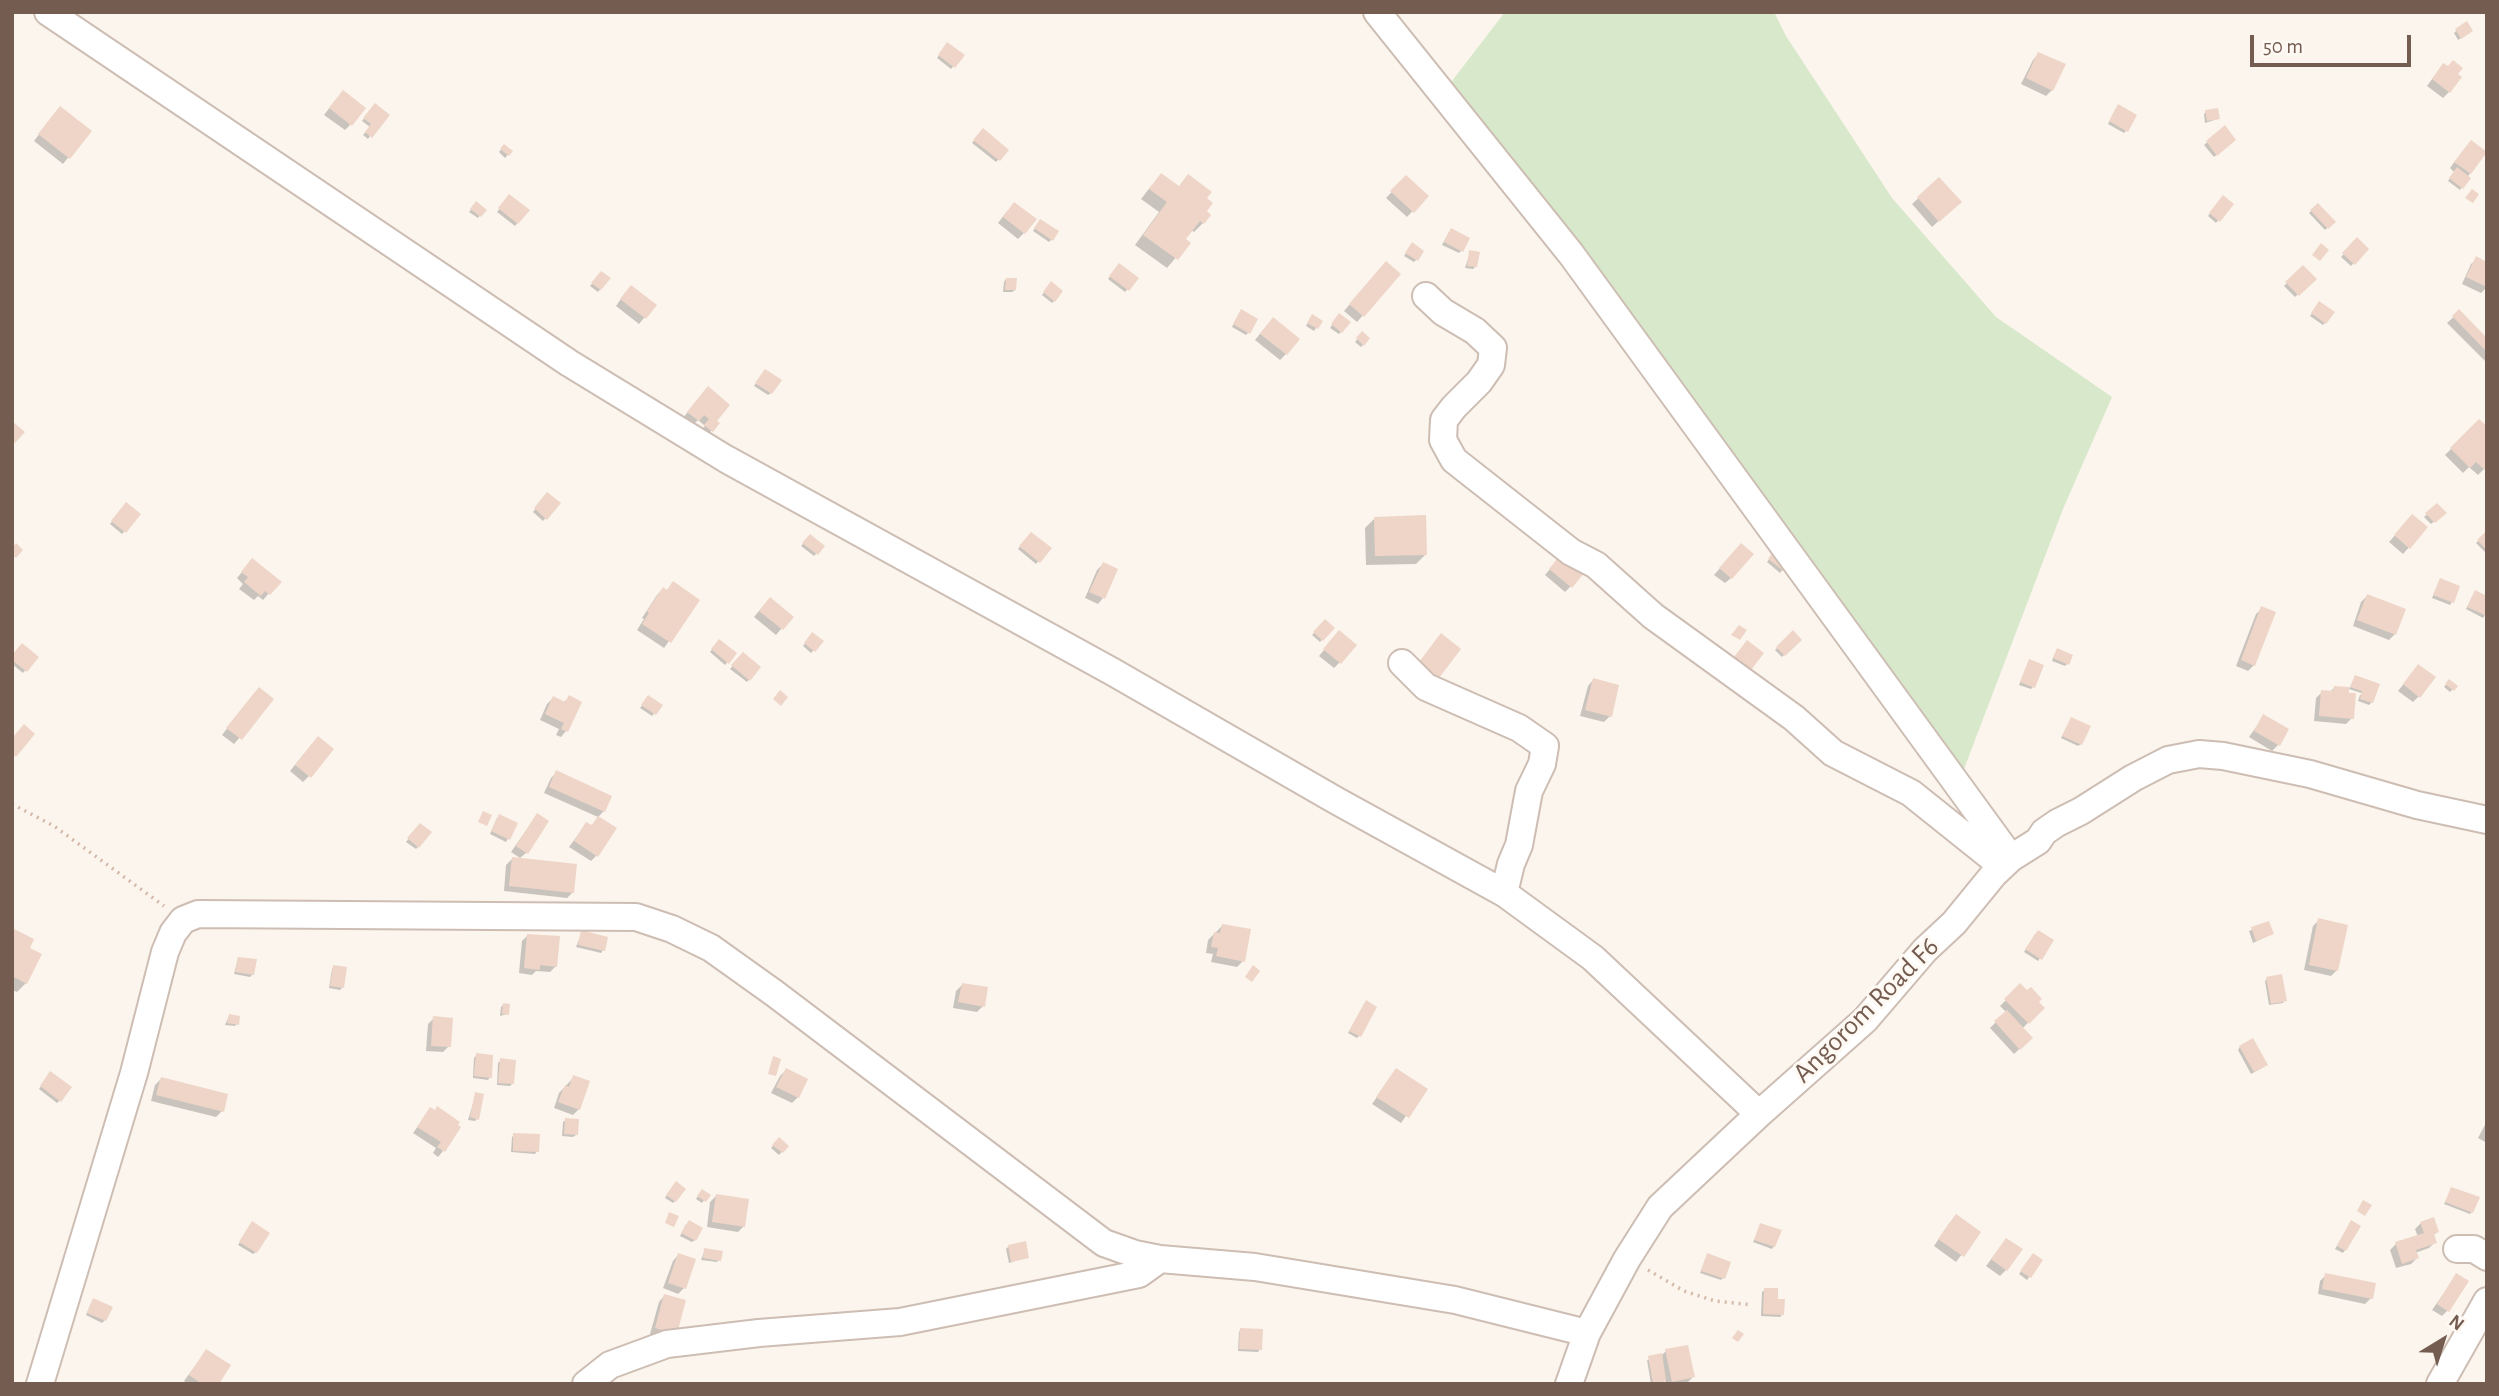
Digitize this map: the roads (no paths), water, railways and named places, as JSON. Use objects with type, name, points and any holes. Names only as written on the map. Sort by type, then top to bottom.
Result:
[{"type":"street","points":[[48,12],[569,363],[726,459],[1504,893],[1593,958],[1759,1114]]},
{"type":"street","points":[[1377,12],[1571,254],[2011,858]]},
{"type":"street","points":[[1426,296],[1443,312],[1475,331],[1493,348],[1491,365],[1444,420],[1443,440],[1454,460],[1571,552],[1596,565],[1653,616],[1794,718],[1833,753],[1911,793],[1990,857],[2011,858]]},
{"type":"street","points":[[1402,663],[1426,688],[1519,728],[1545,746],[1542,764],[1529,790],[1519,845],[1511,863],[1504,893]]},
{"type":"street","name":"Angorom Road F6","points":[[1569,1384],[1587,1333],[1627,1259],[1660,1207],[1759,1114],[1866,1020],[1926,950],[1954,923],[1994,874],[2057,823],[2168,760],[2199,754],[2223,756],[2310,774],[2417,805],[2487,820]]},
{"type":"street","points":[[40,1384],[134,1073],[165,952],[173,933],[183,920],[198,914],[636,917],[672,929],[711,948],[1104,1243],[1160,1259],[1255,1266],[1455,1300],[1587,1333]]},
{"type":"street","points":[[2457,1249],[2474,1249],[2487,1256]]},
{"type":"street","points":[[586,1384],[610,1365],[667,1344],[759,1333],[900,1322],[1139,1274],[1160,1259]]},
{"type":"street","points":[[2440,1384],[2487,1301]]}]
